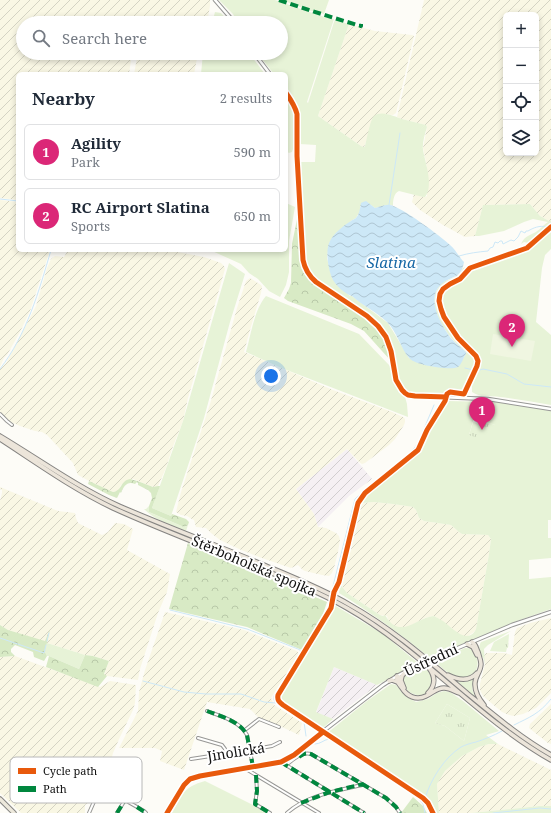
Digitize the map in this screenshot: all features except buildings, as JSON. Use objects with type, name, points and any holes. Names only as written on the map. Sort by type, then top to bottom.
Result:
[{"type":"highway","name":"Štěrboholská spojka","points":[[0,436],[66,478],[109,501],[147,518],[287,574],[361,611],[406,642],[490,712],[551,755]]},
{"type":"highway","name":"Štěrboholská spojka","points":[[0,440],[68,484],[108,505],[150,524],[328,595]]},
{"type":"highway","name":"Štěrboholská spojka","points":[[334,598],[380,628],[513,735],[551,760]]},
{"type":"highway","points":[[440,670],[459,679],[467,679],[474,676],[478,670],[479,663],[474,646],[479,639]]},
{"type":"highway","points":[[472,642],[471,644],[474,646],[480,658],[481,665],[475,680],[475,690],[490,712]]},
{"type":"highway","points":[[467,644],[474,646]]},
{"type":"highway","points":[[389,681],[392,680],[400,682],[405,690],[412,695],[422,696],[430,692],[434,684],[433,676],[429,668],[421,660]]},
{"type":"highway","points":[[400,682],[406,671]]},
{"type":"highway","points":[[397,676],[400,678],[400,682],[406,693],[416,698],[424,697],[435,690],[444,688],[452,690],[466,698]]},
{"type":"main road","points":[[0,799],[14,813]]},
{"type":"street","points":[[215,0],[229,16]]},
{"type":"street","points":[[259,60],[268,72]]},
{"type":"street","points":[[288,96],[296,108],[297,114],[297,156],[303,260],[306,271],[316,282],[367,316],[378,326],[386,337],[391,351],[394,374],[402,390],[408,395],[415,396],[488,399],[551,408]]},
{"type":"street","points":[[0,414],[12,425]]},
{"type":"street","name":"Ústřední","points":[[281,762],[294,755],[361,701],[406,671],[512,625],[551,612]]},
{"type":"street","points":[[206,711],[235,723],[245,730],[253,767]]},
{"type":"street","points":[[245,730],[259,719],[279,727]]},
{"type":"street","points":[[198,738],[222,745],[226,754]]},
{"type":"street","name":"Jinolická","points":[[191,759],[272,746],[280,742]]},
{"type":"street","points":[[286,765],[303,754],[309,753],[386,798],[400,813]]},
{"type":"street","points":[[168,813],[182,786],[190,779],[281,762],[364,813]]},
{"type":"street","points":[[246,768],[318,813]]},
{"type":"street","points":[[256,775],[256,804],[270,813]]},
{"type":"street","points":[[287,813],[301,802],[330,792],[363,784]]},
{"type":"street","points":[[89,813],[93,803]]},
{"type":"street","points":[[118,813],[123,803]]},
{"type":"street","points":[[130,803],[146,813]]},
{"type":"shaded area","points":[[0,0],[210,0],[208,16],[16,16],[16,60],[131,60],[129,72],[16,72],[16,200],[0,198]]},
{"type":"shaded area","points":[[424,0],[551,0],[551,220],[549,221],[540,216],[530,204],[483,205],[475,236],[465,237],[420,210],[412,202],[414,194],[423,197],[427,196],[427,167],[423,148],[427,127],[426,125],[397,117]]},
{"type":"shaded area","points":[[349,24],[375,31],[414,36],[396,113],[393,115],[376,115],[364,147],[318,116]]},
{"type":"shaded area","points":[[137,60],[197,60],[194,72],[134,72]]},
{"type":"shaded area","points":[[0,200],[16,202],[16,252],[49,252],[30,311],[0,367]]},
{"type":"shaded area","points":[[67,252],[178,252],[204,257],[221,263],[224,266],[225,269],[188,398],[183,421],[158,486],[150,486],[133,479],[121,485],[118,491],[113,492],[93,483],[78,475],[73,463],[47,435],[11,422],[0,412],[0,369],[6,363],[36,306],[51,259],[55,256],[64,257]]},
{"type":"shaded area","points":[[250,278],[262,287],[244,352],[333,390],[392,412],[405,419],[404,425],[395,439],[365,463],[362,464],[359,462],[347,449],[296,489],[314,514],[318,527],[326,528],[339,536],[340,540],[334,568],[329,576],[305,571],[298,565],[291,568],[239,549],[220,540],[206,528],[196,527],[194,520],[176,512],[181,492],[210,404],[237,308],[246,281]]},
{"type":"shaded area","points":[[347,449],[372,479],[349,496],[318,527],[314,514],[296,489]]},
{"type":"shaded area","points":[[0,487],[58,511],[75,513],[78,523],[102,535],[108,532],[115,523],[124,524],[133,529],[127,550],[170,574],[167,592],[158,613],[140,669],[138,680],[104,675],[109,661],[47,643],[49,632],[45,642],[8,630],[0,625],[0,501],[2,490]]},
{"type":"shaded area","points":[[374,502],[413,507],[419,518],[424,521],[451,525],[462,534],[488,535],[491,539],[489,554],[476,629],[474,632],[468,636],[460,635],[434,616],[425,618],[408,627],[396,627],[389,622],[387,616],[380,615],[347,593],[339,583],[353,533],[358,506],[361,503]]},
{"type":"shaded area","points":[[165,612],[244,630],[297,651],[299,654],[271,698],[274,705],[302,723],[299,735],[258,717],[250,709],[207,702],[184,770],[160,761],[162,751],[155,748],[119,748],[138,711],[139,692],[145,670]]},
{"type":"shaded area","points":[[551,618],[551,693],[536,708],[523,714],[514,716],[502,712],[483,696],[480,690],[485,664],[484,656],[486,653],[504,653],[512,655],[515,632],[517,628]]},
{"type":"shaded area","points":[[15,656],[100,687],[110,681],[136,685],[133,710],[112,757],[10,757],[10,803],[0,793],[0,657]]},
{"type":"shaded area","points":[[334,667],[377,685],[333,719],[316,713]]},
{"type":"shaded area","points":[[551,704],[551,744],[529,728],[530,724]]},
{"type":"shaded area","points":[[489,744],[498,744],[551,770],[551,806],[471,813],[439,813],[437,784],[445,771],[462,756],[479,747]]},
{"type":"shaded area","points":[[10,803],[88,803],[85,805],[85,813],[21,813]]},
{"type":"green space","points":[[219,0],[275,0],[334,19],[307,102],[308,103],[335,20],[349,24],[318,116],[361,146],[365,146],[371,121],[377,114],[388,114],[426,125],[427,127],[423,150],[429,187],[425,197],[399,191],[395,195],[393,205],[375,208],[371,205],[360,206],[360,211],[356,218],[331,240],[327,258],[332,278],[350,296],[388,323],[409,358],[431,366],[454,368],[461,362],[466,354],[465,351],[451,338],[440,320],[434,301],[436,292],[441,284],[458,275],[463,268],[527,245],[528,243],[524,242],[521,244],[523,240],[538,231],[548,222],[533,219],[504,231],[475,236],[483,205],[530,204],[540,216],[549,221],[551,220],[551,249],[545,255],[542,268],[536,322],[551,335],[551,405],[496,396],[478,395],[472,392],[472,386],[467,395],[415,394],[403,387],[396,371],[393,348],[382,327],[362,310],[332,291],[313,276],[307,267],[304,257],[300,162],[315,162],[316,145],[300,144],[300,121],[297,107],[288,92],[288,72],[272,72],[263,60],[288,60],[288,16],[234,16]]},
{"type":"green space","points":[[282,0],[329,0],[324,14],[308,10]]},
{"type":"green space","points":[[215,12],[221,13],[224,16],[214,16]]},
{"type":"green space","points":[[202,60],[254,60],[263,72],[201,72]]},
{"type":"green space","points":[[288,101],[294,112],[293,149],[292,152],[289,153]]},
{"type":"green space","points":[[288,204],[295,207],[289,241],[289,272],[286,285],[280,297],[269,291],[241,264],[214,252],[288,252]]},
{"type":"green space","points":[[299,209],[300,257],[301,264],[306,275],[317,286],[375,326],[388,348],[391,361],[364,331],[351,324],[288,301],[284,298],[291,283],[292,244]]},
{"type":"green space","points":[[229,263],[245,274],[230,322],[204,418],[171,516],[152,508],[183,421]]},
{"type":"green space","points":[[266,296],[359,334],[390,366],[393,379],[405,397],[408,417],[279,367],[246,352],[253,323]]},
{"type":"green space","points":[[493,334],[535,341],[531,361],[490,354]]},
{"type":"green space","points":[[447,401],[496,402],[551,411],[551,520],[548,520],[548,538],[551,538],[551,558],[529,560],[529,579],[551,577],[551,609],[517,621],[430,658],[386,624],[339,593],[340,584],[347,593],[380,615],[385,615],[391,623],[396,626],[407,626],[434,616],[464,636],[473,634],[476,629],[491,539],[488,535],[462,534],[451,525],[424,521],[419,518],[413,507],[374,502],[361,503],[366,495],[419,452],[429,431]],"holes":[[[474,418],[495,425],[469,435]]]},
{"type":"green space","points":[[483,421],[495,425],[490,442],[469,435],[473,422],[482,425]]},
{"type":"green space","points":[[62,478],[87,492],[185,536],[102,501]]},
{"type":"green space","points":[[130,479],[153,487],[160,486],[152,508],[171,516],[172,514],[186,519],[189,522],[188,525],[184,527],[149,512],[149,506],[152,498],[151,493],[138,485],[137,482],[135,484],[130,483],[126,485],[117,498],[88,484],[89,481],[113,492],[118,490],[124,482]]},
{"type":"green space","points":[[149,506],[149,512],[151,513],[184,527],[188,525],[186,531],[164,522],[148,513],[144,509]]},
{"type":"green space","points":[[188,537],[300,581],[328,596]]},
{"type":"green space","points":[[188,543],[327,602],[323,614],[302,650],[247,627],[169,609]]},
{"type":"green space","points":[[334,605],[383,634],[418,663],[377,685],[334,667],[316,712],[333,719],[323,728],[282,700],[281,697],[319,631],[332,612]]},
{"type":"green space","points":[[0,625],[8,630],[45,641],[50,629],[45,652],[47,656],[44,661],[34,657],[33,652],[15,645],[11,649],[11,652],[15,656],[0,657]]},
{"type":"green space","points":[[511,631],[484,649],[485,664],[480,649],[481,642]]},
{"type":"green space","points":[[509,634],[508,648],[506,652],[490,651],[494,642]]},
{"type":"green space","points":[[47,643],[85,655],[79,669],[47,656],[45,652]]},
{"type":"green space","points":[[465,648],[471,649],[475,653],[477,659],[475,672],[470,676],[463,677],[450,674],[435,662]]},
{"type":"green space","points":[[85,655],[109,661],[104,674],[107,676],[98,687],[46,667],[49,656],[79,669]]},
{"type":"green space","points":[[424,667],[432,676],[432,683],[429,690],[425,694],[419,695],[408,691],[404,687],[404,677],[411,672]]},
{"type":"green space","points":[[473,679],[472,689],[475,697],[457,681],[465,682]]},
{"type":"green space","points":[[391,684],[396,685],[407,697],[416,702],[428,699],[437,693],[444,691],[450,692],[499,731],[486,735],[498,744],[489,744],[479,747],[462,756],[445,771],[437,784],[439,813],[437,813],[425,798],[415,793],[424,800],[423,802],[408,790],[326,734]],"holes":[[[447,704],[470,718],[464,741],[445,726],[435,723]]]},
{"type":"green space","points":[[447,704],[470,718],[464,741],[445,726],[435,723]]},
{"type":"green space","points":[[205,781],[267,813],[172,813],[184,792],[192,786]]},
{"type":"green space","points":[[413,797],[423,806],[427,813],[401,813]]},
{"type":"green space","points":[[551,806],[551,813],[471,813]]},
{"type":"water","name":"Slatina","points":[[366,201],[375,208],[390,205],[411,216],[446,241],[464,262],[459,274],[444,282],[438,288],[434,302],[438,317],[446,331],[466,352],[458,367],[434,367],[410,359],[391,326],[379,315],[343,291],[333,281],[329,269],[328,245],[339,230],[358,215],[361,203]]},
{"type":"waterway","points":[[389,205],[400,133]]},
{"type":"waterway","points":[[0,199],[16,201]]},
{"type":"waterway","points":[[459,256],[488,251],[493,247],[495,242],[498,243],[502,241],[503,244],[511,240],[514,241],[521,231],[525,233],[526,231],[537,227],[546,227],[551,223]]},
{"type":"waterway","points":[[0,369],[25,327],[37,296],[50,252]]},
{"type":"waterway","points":[[465,368],[473,370]]},
{"type":"waterway","points":[[477,371],[483,369],[507,374],[524,384],[551,387]]},
{"type":"waterway","points":[[330,598],[355,499],[412,451],[418,443],[434,405]]},
{"type":"waterway","points":[[306,736],[304,722],[276,703],[274,696],[327,612],[330,601]]},
{"type":"waterway","points":[[170,610],[247,629],[298,649],[301,653]]},
{"type":"waterway","points":[[47,641],[49,633]]},
{"type":"waterway","points":[[0,638],[44,653],[46,645]]},
{"type":"waterway","points":[[143,681],[184,692],[206,694],[241,694],[264,702],[276,703]]},
{"type":"waterway","points":[[514,725],[538,712],[551,699]]},
{"type":"waterway","points":[[425,798],[439,770],[449,757],[463,746],[486,739],[502,731]]},
{"type":"waterway","points":[[315,744],[329,739],[419,799],[423,804],[425,813]]},
{"type":"waterway","points":[[493,813],[540,808],[551,809]]},
{"type":"marked path","points":[[279,0],[361,26],[361,24]]},
{"type":"marked path","points":[[207,711],[235,723],[244,730],[247,735],[253,767]]},
{"type":"marked path","points":[[299,757],[308,753],[311,754],[386,798],[400,813]]},
{"type":"marked path","points":[[281,762],[364,813]]},
{"type":"marked path","points":[[256,775],[257,791],[255,804],[270,813]]},
{"type":"marked path","points":[[301,803],[330,792],[363,784]]},
{"type":"marked path","points":[[117,813],[123,803]]},
{"type":"marked path","points":[[137,807],[146,813]]},
{"type":"cycle path","points":[[288,96],[293,103],[297,114],[297,156],[303,260],[306,270],[316,282],[367,316],[378,326],[386,337],[391,351],[396,380],[405,393],[415,396],[446,397]]},
{"type":"cycle path","points":[[433,813],[428,803],[423,798],[283,705],[279,701],[278,695],[331,608],[334,592],[339,582],[358,503],[365,493],[418,450],[427,430],[445,401],[447,394],[450,392],[464,394],[477,366],[478,361],[476,356],[458,338],[444,317],[439,301],[440,294],[443,289],[460,279],[470,268],[527,248],[551,227]]},
{"type":"cycle path","points":[[167,813],[184,785],[190,779],[281,762],[294,755],[323,732]]},
{"type":"place","name":"RC Airport Slatina","points":[[512,347]]},
{"type":"place","name":"Agility","points":[[482,430]]}]
